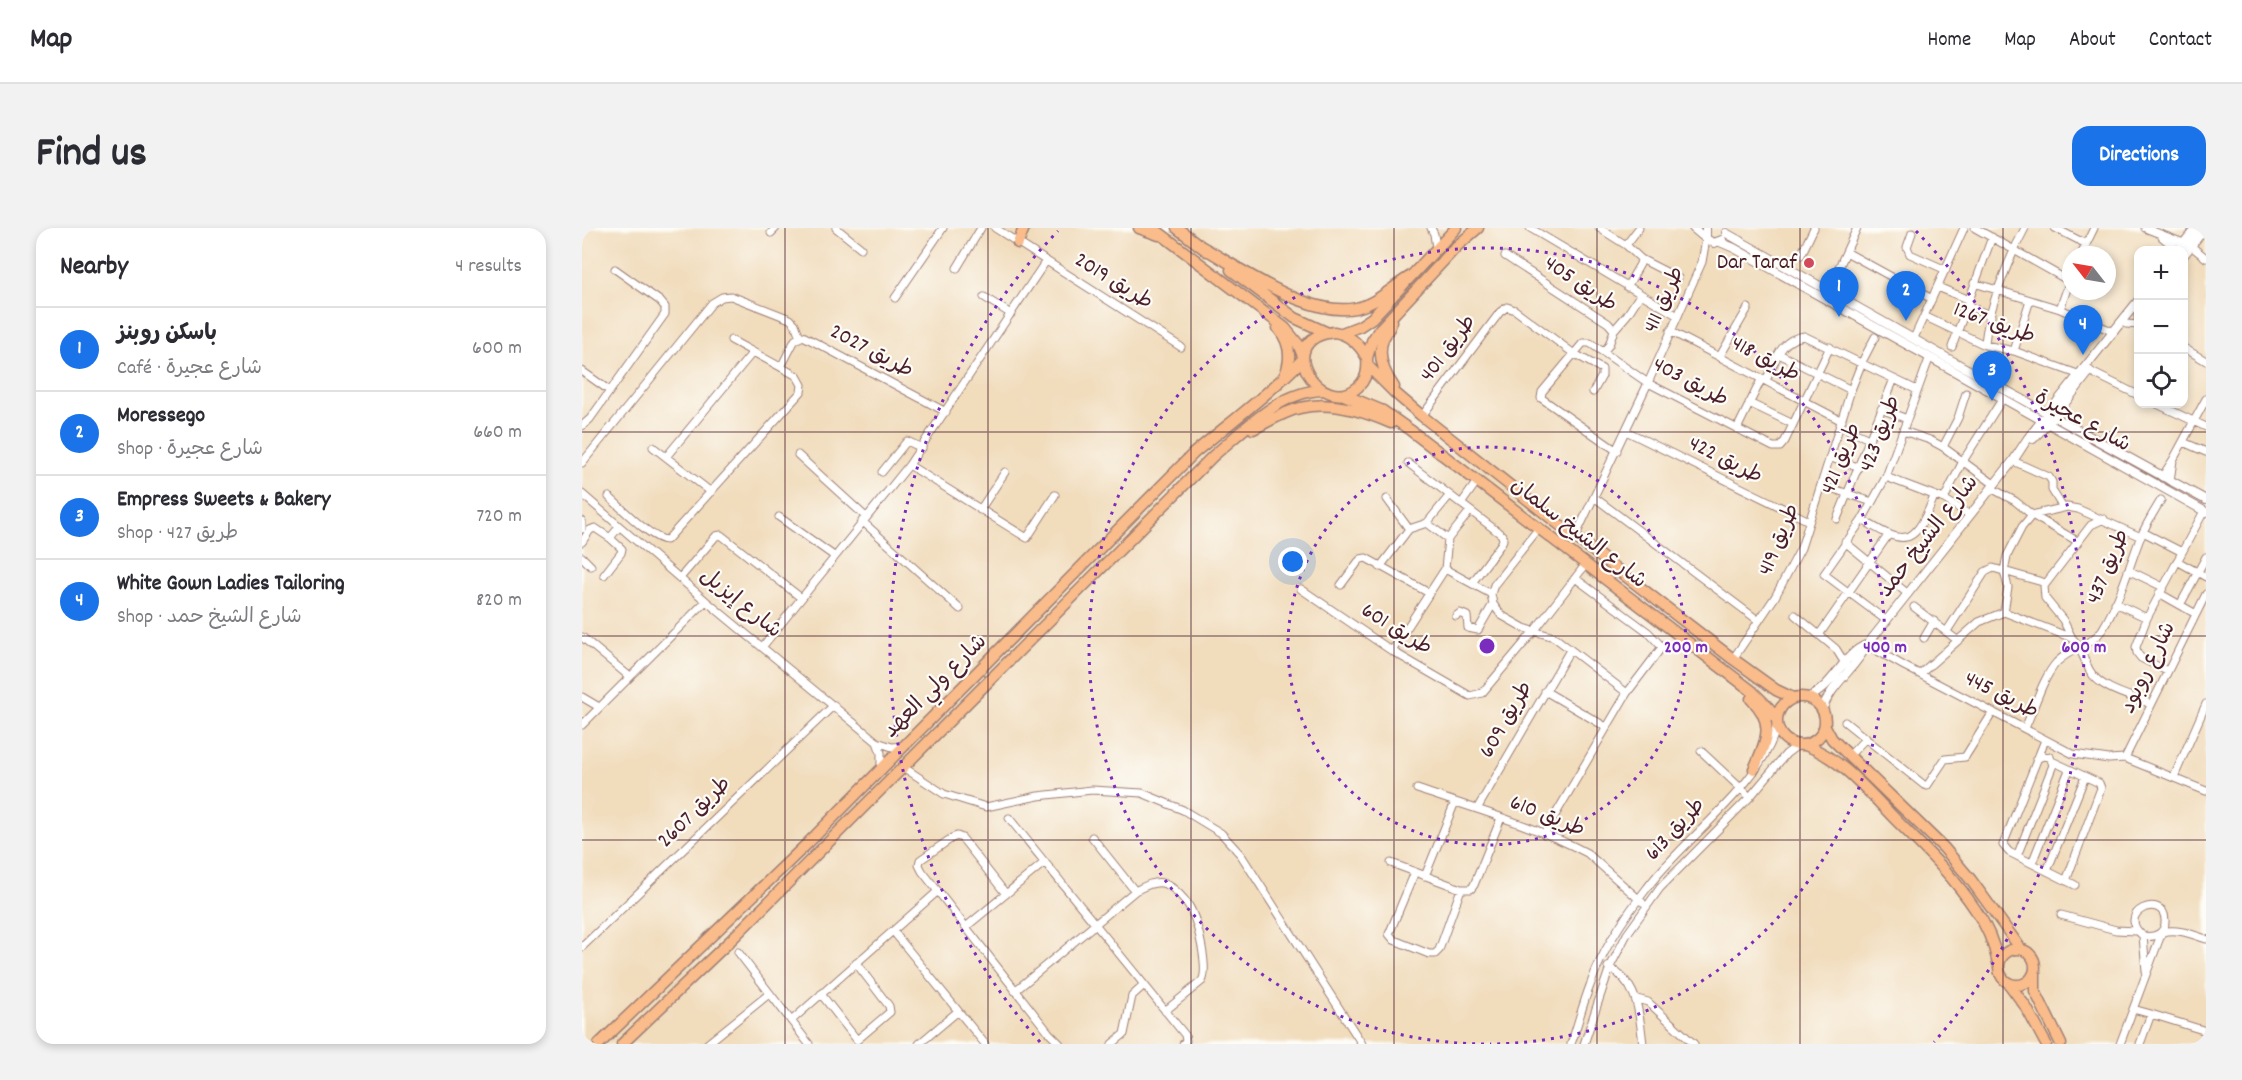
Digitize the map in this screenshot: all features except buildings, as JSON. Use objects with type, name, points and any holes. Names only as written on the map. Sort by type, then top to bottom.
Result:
[{"type":"main road","points":[[1018,243],[1024,228]]},
{"type":"main road","points":[[1139,228],[1166,238]]},
{"type":"main road","points":[[1153,228],[1258,306],[1290,333],[1303,358],[1305,370],[1310,379],[1323,390],[1344,395],[1354,391],[1362,383],[1375,335],[1434,271],[1478,228]]},
{"type":"main road","points":[[1178,228],[1295,318],[1328,333],[1342,333],[1372,318],[1456,228]]},
{"type":"main road","points":[[1202,247],[1297,300],[1328,308],[1351,309],[1369,304],[1411,276]]},
{"type":"main road","points":[[1258,306],[1281,331],[1290,354],[1284,377],[1276,387]]},
{"type":"main road","points":[[1394,316],[1384,337],[1381,356],[1387,377],[1402,400]]},
{"type":"main road","points":[[1303,358],[1308,343],[1328,333]]},
{"type":"main road","points":[[1342,333],[1356,343],[1368,362]]},
{"type":"main road","name":"شارع ولي العهد","points":[[599,1044],[894,757],[1194,453],[1276,387],[1303,358]]},
{"type":"main road","name":"شارع الشيخ سلمان","points":[[1368,362],[1402,400],[1575,537],[1733,659],[1776,690],[1793,698]]},
{"type":"main road","name":"شارع ولي العهد","points":[[622,1044],[730,941],[1213,456],[1281,402],[1303,392],[1323,390]]},
{"type":"main road","name":"شارع الشيخ سلمان","points":[[1344,395],[1383,411],[1478,480],[1737,679],[1765,703],[1777,722]]},
{"type":"main road","points":[[1234,438],[1283,414],[1312,406],[1354,409],[1410,430]]},
{"type":"main road","points":[[1737,679],[1745,694],[1759,706],[1767,725],[1765,745],[1754,769]]},
{"type":"main road","points":[[2046,1044],[2026,1008],[2000,975],[1992,939],[1976,910],[1938,862],[1840,766],[1817,750],[1784,737],[1777,722],[1784,704],[1793,698],[1807,698],[1816,703],[1822,710],[1825,726],[1832,739],[1944,848],[1971,880],[2021,949],[2031,956],[2035,971],[2034,991],[2061,1044]]},
{"type":"main road","points":[[1801,745],[1812,743],[1825,726]]},
{"type":"main road","points":[[894,757],[903,767]]},
{"type":"main road","points":[[1998,963],[2007,951],[2021,949]]},
{"type":"main road","points":[[2008,984],[2022,985],[2028,982],[2035,971]]},
{"type":"main road","points":[[606,1044],[640,1011],[652,994]]},
{"type":"street","points":[[836,228],[861,248]]},
{"type":"street","points":[[895,298],[943,228]]},
{"type":"street","points":[[957,268],[981,228]]},
{"type":"street","name":"طريق 2019","points":[[995,228],[1181,347]]},
{"type":"street","points":[[1431,228],[1436,248]]},
{"type":"street","points":[[1530,228],[1678,316]]},
{"type":"street","points":[[1599,228],[1626,245],[1641,259],[1678,278]]},
{"type":"street","points":[[1626,245],[1638,228]]},
{"type":"street","points":[[1693,228],[1706,239]]},
{"type":"street","points":[[1706,228],[1706,239]]},
{"type":"street","points":[[1835,294],[1834,278],[1857,228]]},
{"type":"street","points":[[1914,338],[1964,228]]},
{"type":"street","points":[[1975,228],[2062,275]]},
{"type":"street","points":[[1985,345],[1998,291],[2013,250],[2025,228]]},
{"type":"street","points":[[2055,228],[2086,244],[2094,228]]},
{"type":"street","points":[[2145,228],[2176,246]]},
{"type":"street","points":[[2185,246],[2196,228]]},
{"type":"street","points":[[2186,246],[2205,228]]},
{"type":"street","points":[[1801,255],[1812,229]]},
{"type":"street","points":[[1719,242],[1725,231]]},
{"type":"street","name":"شارع عجيرة","points":[[1725,231],[1948,359],[2052,414],[2170,482],[2205,499]]},
{"type":"street","points":[[1912,233],[1907,247],[1910,254],[1946,270]]},
{"type":"street","points":[[1952,347],[1992,237]]},
{"type":"street","name":"شارع عجيرة","points":[[1706,239],[1734,248],[1880,334],[2003,398],[2205,512]]},
{"type":"street","name":"طريق 411","points":[[1575,537],[1617,451],[1702,262],[1706,239]]},
{"type":"street","name":"طريق 411","points":[[1702,262],[1719,242]]},
{"type":"street","points":[[1846,252],[1932,299]]},
{"type":"street","points":[[2188,252],[2206,259]]},
{"type":"street","name":"طريق 405","points":[[1505,256],[1608,323],[1614,330],[1609,345],[1603,352]]},
{"type":"street","points":[[1627,287],[1641,259]]},
{"type":"street","points":[[763,646],[800,597],[922,448],[1046,261]]},
{"type":"street","points":[[582,426],[590,419],[664,317],[666,310],[660,301],[615,269]]},
{"type":"street","points":[[1823,286],[1834,278]]},
{"type":"street","points":[[1974,283],[2060,309],[2114,333]]},
{"type":"street","points":[[1938,287],[1991,316]]},
{"type":"street","points":[[1614,330],[1641,295]]},
{"type":"street","points":[[582,463],[712,303],[722,297],[735,297],[790,319],[795,324],[800,337]]},
{"type":"street","points":[[984,297],[1011,314]]},
{"type":"street","points":[[2014,351],[2030,300]]},
{"type":"street","points":[[2060,309],[2063,300]]},
{"type":"street","name":"طريق 401","points":[[1422,416],[1500,312],[1507,307],[1515,310],[1573,353]]},
{"type":"street","points":[[1720,356],[1748,308]]},
{"type":"street","name":"شارع الشيخ حمد","points":[[2085,373],[2114,333],[2134,314]]},
{"type":"street","name":"شارع الشيخ حمد","points":[[1822,710],[1828,695],[1862,655],[1867,645],[2020,452],[2134,315]]},
{"type":"street","name":"طريق 1267","points":[[1924,316],[1985,345],[2014,351],[2085,373],[2134,393]]},
{"type":"street","points":[[2126,324],[2134,325]]},
{"type":"street","name":"طريق 418","points":[[1670,331],[1764,379],[1841,423]]},
{"type":"street","name":"طريق 419","points":[[1733,659],[1791,569],[1801,548],[1851,390],[1862,362],[1880,334]]},
{"type":"street","points":[[1737,429],[1749,403],[1785,342],[1792,338],[1804,336],[1917,390]]},
{"type":"street","name":"طريق 2027","points":[[780,367],[795,340],[800,337],[806,338],[946,412]]},
{"type":"street","points":[[609,497],[650,532],[667,540],[801,392],[800,379],[731,340]]},
{"type":"street","name":"طريق 403","points":[[1573,353],[1587,342],[1648,383],[1773,447],[1780,447],[1793,424]]},
{"type":"street","points":[[1749,403],[1793,424],[1830,347]]},
{"type":"street","points":[[2188,350],[2206,361]]},
{"type":"street","points":[[666,457],[753,352]]},
{"type":"street","points":[[1593,392],[1604,372],[1592,362],[1573,353],[1542,392],[1541,398],[1617,451]]},
{"type":"street","points":[[1779,354],[1851,390]]},
{"type":"street","name":"طريق 423","points":[[1848,592],[1824,574],[1862,520],[1886,477],[1929,359]]},
{"type":"street","points":[[582,371],[610,391]]},
{"type":"street","name":"طريق 421","points":[[1838,519],[1894,379]]},
{"type":"street","points":[[1943,447],[1958,418],[1966,393]]},
{"type":"street","points":[[1944,500],[1963,461],[2003,398]]},
{"type":"street","points":[[2162,477],[2206,399]]},
{"type":"street","points":[[2165,408],[2206,427]]},
{"type":"street","points":[[1881,409],[1907,419]]},
{"type":"street","points":[[1841,423],[1869,439]]},
{"type":"street","name":"طريق 422","points":[[1626,431],[1809,522]]},
{"type":"street","points":[[1903,431],[1943,447],[2032,515],[2077,541]]},
{"type":"street","points":[[882,472],[906,442],[909,441],[922,448]]},
{"type":"street","points":[[2183,442],[2206,452]]},
{"type":"street","points":[[653,447],[711,492]]},
{"type":"street","points":[[798,455],[960,609]]},
{"type":"street","points":[[1831,458],[1858,467]]},
{"type":"street","points":[[2170,482],[2173,460]]},
{"type":"street","points":[[2013,461],[2051,479],[2052,490],[2063,508]]},
{"type":"street","points":[[1408,463],[1502,535],[1503,540],[1472,583]]},
{"type":"street","points":[[909,465],[1028,538],[1056,495]]},
{"type":"street","points":[[980,510],[1005,472]]},
{"type":"street","points":[[1886,477],[1934,495],[1970,515]]},
{"type":"street","points":[[1461,504],[1478,480]]},
{"type":"street","points":[[1822,485],[1872,502]]},
{"type":"street","name":"طريق 437","points":[[2025,728],[2053,669],[2066,655],[2092,641],[2101,630],[2115,603],[2142,535],[2160,500],[2162,488]]},
{"type":"street","name":"شارع إيزيل","points":[[582,494],[706,601],[877,742]]},
{"type":"street","points":[[2160,500],[2172,494]]},
{"type":"street","points":[[1380,567],[1409,529],[1427,523],[1450,495]]},
{"type":"street","points":[[1862,520],[1888,534],[1903,538],[1909,537],[1923,521],[1934,495]]},
{"type":"street","points":[[1594,497],[1759,621]]},
{"type":"street","points":[[1387,499],[1409,529]]},
{"type":"street","points":[[2004,612],[2008,587],[2004,571],[2007,556],[2022,527],[2032,515],[2063,508],[2089,512],[2182,552]]},
{"type":"street","points":[[1392,651],[1445,569],[1448,539],[1470,511]]},
{"type":"street","points":[[2089,512],[2091,525]]},
{"type":"street","points":[[2167,671],[2141,658],[2136,654],[2136,647],[2161,590],[2205,512]]},
{"type":"street","points":[[779,517],[834,556]]},
{"type":"street","points":[[2104,519],[2091,525],[2077,541],[2046,583],[2043,593],[2080,647],[2090,672],[2099,681],[2151,704]]},
{"type":"street","points":[[582,521],[582,529]]},
{"type":"street","points":[[1427,523],[1448,539]]},
{"type":"street","points":[[610,538],[619,527]]},
{"type":"street","points":[[582,542],[590,530],[595,528],[622,549],[604,574]]},
{"type":"street","points":[[1539,528],[1494,585],[1491,594],[1496,610],[1512,623],[1554,637],[1627,693]]},
{"type":"street","points":[[639,544],[650,532]]},
{"type":"street","points":[[1819,635],[1888,534]]},
{"type":"street","points":[[680,578],[716,536],[721,535],[800,597]]},
{"type":"street","points":[[1845,542],[1908,594]]},
{"type":"street","points":[[582,557],[591,566]]},
{"type":"street","points":[[2180,605],[2206,557]]},
{"type":"street","points":[[1341,585],[1361,558],[1366,558],[1429,593]]},
{"type":"street","points":[[2177,561],[2206,577]]},
{"type":"street","points":[[1535,630],[1586,564]]},
{"type":"street","points":[[1947,631],[1985,572],[1993,568],[2046,583]]},
{"type":"street","points":[[1445,569],[1491,594]]},
{"type":"street","points":[[2128,570],[2161,590],[2180,605],[2200,610]]},
{"type":"street","points":[[1544,834],[1627,693],[1662,647],[1648,632],[1575,578]]},
{"type":"street","points":[[1593,591],[1603,578]]},
{"type":"street","name":"طريق 601","points":[[1300,589],[1392,651],[1470,696],[1482,693],[1535,630]]},
{"type":"street","points":[[1848,592],[1887,621]]},
{"type":"street","name":"شارع روبود","points":[[2125,758],[2206,594]]},
{"type":"street","points":[[582,725],[706,601]]},
{"type":"street","points":[[2115,603],[2147,618]]},
{"type":"street","points":[[1456,616],[1464,613],[1467,616],[1468,628],[1478,630],[1494,604]]},
{"type":"street","points":[[1914,607],[1957,640]]},
{"type":"street","points":[[1920,674],[1979,622],[2004,612],[2072,638]]},
{"type":"street","points":[[1795,615],[1836,649],[1846,662],[1846,673]]},
{"type":"street","points":[[1648,632],[1659,620]]},
{"type":"street","points":[[2051,631],[2057,629],[2063,620]]},
{"type":"street","points":[[1924,638],[1934,621]]},
{"type":"street","points":[[582,637],[630,677]]},
{"type":"street","name":"شارع الشيخ حمد","points":[[1807,698],[1826,686],[1857,649],[1867,645]]},
{"type":"street","name":"طريق 445","points":[[1867,645],[2073,754],[2109,759],[2125,758],[2206,791]]},
{"type":"street","name":"طريق 609","points":[[1477,809],[1570,650]]},
{"type":"street","points":[[1545,690],[1606,727]]},
{"type":"street","points":[[582,697],[599,707]]},
{"type":"street","points":[[2174,777],[2203,722],[2206,704]]},
{"type":"street","name":"طريق 2607","points":[[582,947],[834,705]]},
{"type":"street","points":[[1845,722],[1927,786],[1945,759],[1965,756],[1993,712]]},
{"type":"street","name":"طريق 613","points":[[1571,1044],[1591,981],[1647,886],[1741,788],[1768,751],[1774,739],[1777,722]]},
{"type":"street","points":[[1849,756],[1866,738]]},
{"type":"street","points":[[2045,740],[2003,841],[2004,848],[2075,885]]},
{"type":"street","points":[[877,742],[892,747],[904,746]]},
{"type":"street","points":[[877,742],[882,757],[880,770]]},
{"type":"street","name":"طريق 613","points":[[1584,1044],[1610,967],[1628,934],[1660,888],[1750,797],[1782,759],[1801,745]]},
{"type":"street","points":[[1701,752],[1750,797]]},
{"type":"street","points":[[2037,759],[2043,756],[2050,757],[2054,762],[2069,770],[2099,783],[2101,788],[2066,880]]},
{"type":"street","points":[[2017,856],[2054,762]]},
{"type":"street","points":[[903,767],[944,794],[986,807],[1038,796],[1092,790],[1142,793],[1184,810],[1221,833],[1241,855],[1362,1044]]},
{"type":"street","points":[[2032,863],[2069,770]]},
{"type":"street","points":[[2047,871],[2085,777]]},
{"type":"street","name":"طريق 610","points":[[1417,789],[1544,834],[1587,853],[1647,907]]},
{"type":"street","points":[[1425,876],[1455,802]]},
{"type":"street","points":[[1009,818],[1185,1035],[1186,1041],[1183,1044]]},
{"type":"street","points":[[1391,863],[1461,889],[1471,889],[1501,818]]},
{"type":"street","points":[[1006,894],[962,838],[957,836],[920,860],[919,865],[922,871],[1060,1044]]},
{"type":"street","points":[[1092,837],[1136,891]]},
{"type":"street","points":[[967,926],[1045,862]]},
{"type":"street","points":[[1415,872],[1389,934],[1394,940],[1429,954],[1435,954],[1439,950],[1461,889]]},
{"type":"street","points":[[1016,991],[1136,891],[1159,882],[1166,884],[1192,910],[1205,976],[1165,1011]]},
{"type":"street","points":[[791,1021],[938,891]]},
{"type":"street","points":[[2120,1044],[2166,924],[2165,915],[2159,908],[2151,905],[2142,907],[2133,922],[2136,931]]},
{"type":"street","points":[[2061,915],[2116,930],[2136,931],[2143,936],[2153,938],[2170,930],[2206,939]]},
{"type":"street","points":[[893,931],[985,1044]]},
{"type":"street","points":[[2143,936],[2146,973]]},
{"type":"street","points":[[738,952],[809,1044]]},
{"type":"street","points":[[821,994],[855,1042],[890,1012],[891,1009],[856,963]]},
{"type":"street","points":[[1600,963],[1610,967],[1624,978],[1637,999],[1643,1044]]},
{"type":"street","points":[[1112,1044],[1124,1034],[1132,996],[1144,985]]},
{"type":"street","points":[[707,1044],[769,994]]},
{"type":"street","points":[[1637,999],[1648,1002],[1694,1044]]},
{"type":"street","points":[[2133,1009],[2206,1031]]},
{"type":"street","points":[[919,1044],[957,1012]]},
{"type":"street","points":[[2140,1044],[2151,1014]]},
{"type":"place","name":"Dar Taraf","points":[[1809,263]]},
{"type":"place","name":"باسكن روبنز","points":[[1839,317]]},
{"type":"place","name":"Moressego","points":[[1906,321]]},
{"type":"place","name":"White Gown Ladies Tailoring","points":[[2083,355]]},
{"type":"place","name":"Empress Sweets & Bakery","points":[[1992,401]]}]
